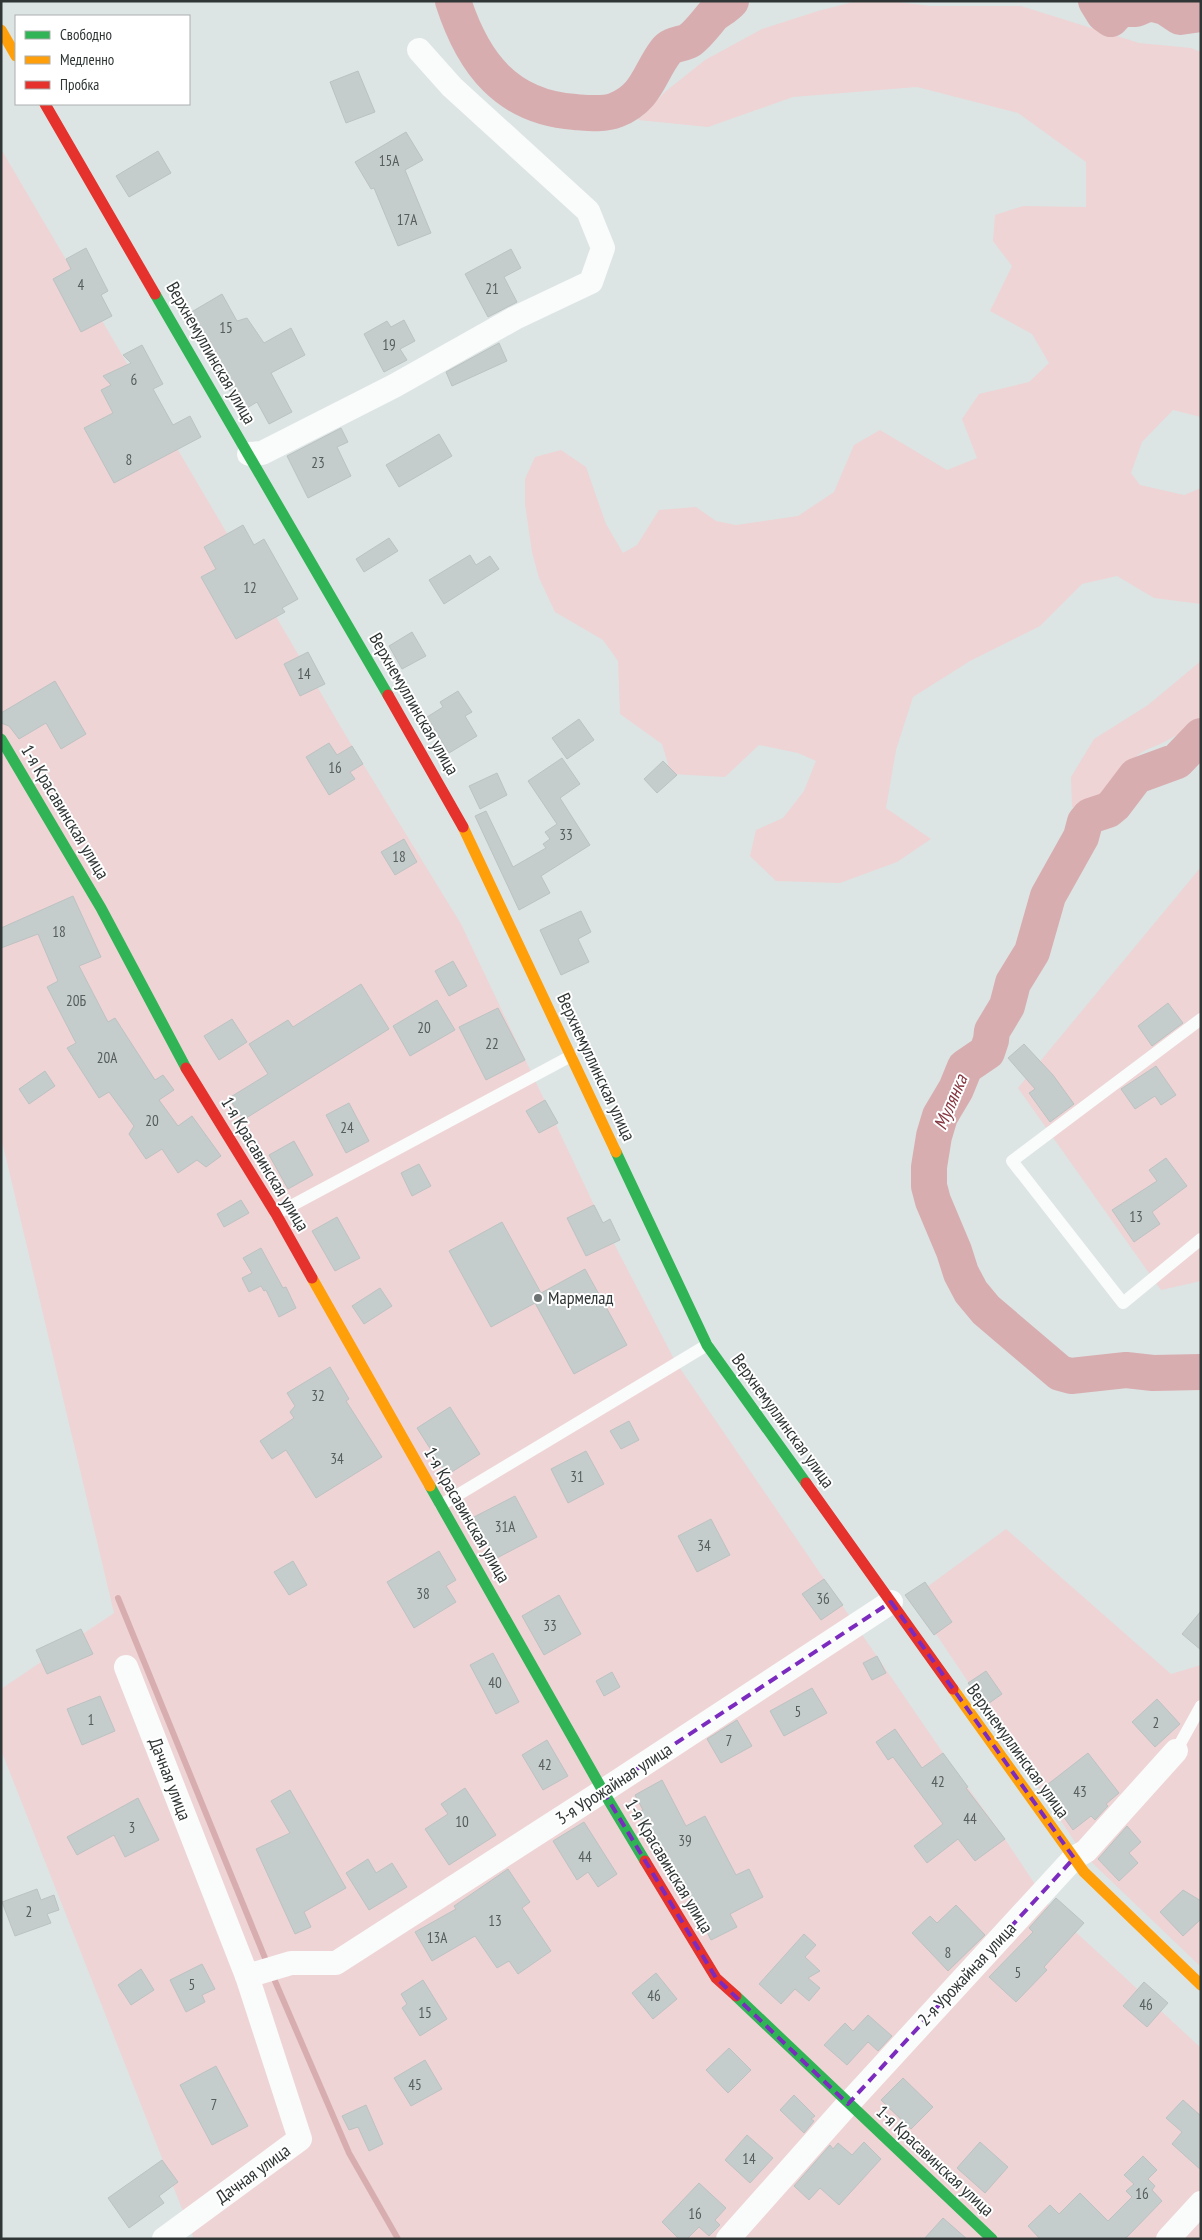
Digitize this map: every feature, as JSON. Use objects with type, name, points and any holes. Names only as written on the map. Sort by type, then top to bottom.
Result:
[{"type":"street","points":[[1,30],[15,54]]},
{"type":"street","points":[[249,454],[262,453],[394,386],[515,318],[591,282],[603,248],[588,210],[452,87],[419,50]]},
{"type":"street","name":"Верхнемуллинская улица","points":[[46,105],[454,808],[707,1344],[1084,1872],[1201,1985]]},
{"type":"street","name":"1-я Красавинская улица","points":[[1,739],[101,908],[184,1066],[276,1214],[603,1791],[716,1978],[992,2239]]},
{"type":"street","name":"3-я Урожайная улица","points":[[247,1976],[291,1963],[336,1963],[891,1602]]},
{"type":"street","name":"Дачная улица","points":[[126,1667],[247,1976],[300,2140],[164,2239]]},
{"type":"street","name":"2-я Урожайная улица","points":[[728,2239],[848,2104],[1074,1858],[1086,1851],[1176,1751]]},
{"type":"street","points":[[1168,2239],[1201,2203]]},
{"type":"lane","points":[[1201,1019],[1012,1161],[1123,1303],[1201,1239]]},
{"type":"lane","points":[[276,1214],[571,1056]]},
{"type":"lane","points":[[441,1505],[707,1344]]},
{"type":"lane","name":"2-я Урожайная улица","points":[[1176,1751],[1201,1706]]},
{"type":"highlighted area","points":[[891,1602],[1074,1858],[848,2104],[716,1978],[603,1791]]},
{"type":"shaded area","points":[[857,1],[890,1],[930,6],[1021,6],[1139,43],[1191,48],[1201,52],[1201,417],[1173,410],[1142,442],[1131,473],[1140,485],[1184,495],[1201,488],[1201,604],[1154,598],[1117,576],[1082,584],[1040,626],[970,661],[913,697],[896,750],[886,808],[931,839],[897,862],[840,883],[776,881],[750,856],[756,830],[783,818],[804,791],[816,761],[798,753],[759,745],[725,777],[671,774],[662,744],[620,714],[618,661],[603,640],[555,612],[539,578],[532,552],[525,504],[525,479],[535,457],[561,450],[586,467],[606,524],[623,553],[637,545],[659,510],[696,507],[716,521],[736,525],[798,516],[834,492],[854,445],[880,430],[947,470],[977,458],[962,419],[979,394],[1029,382],[1049,363],[1032,334],[990,311],[1012,266],[993,241],[995,215],[1023,206],[1086,207],[1086,162],[1018,113],[917,87],[793,97],[708,127],[638,120],[666,91],[705,60],[762,29]]},
{"type":"shaded area","points":[[1,149],[352,746],[461,924],[594,1205],[675,1361],[1052,1910],[1201,2048],[1201,2239],[194,2239],[1,1750],[1,1689],[114,1613],[1,1137]]},
{"type":"shaded area","points":[[1201,661],[1201,723],[1138,755],[1104,803],[1096,808],[1085,810],[1072,807],[1071,777],[1094,739],[1148,705]]},
{"type":"shaded area","points":[[1201,867],[1201,1281],[1161,1290],[1018,1088]]},
{"type":"shaded area","points":[[1006,1529],[1171,1674],[1201,1665],[1201,1967],[1083,1854],[912,1598]]},
{"type":"building","points":[[358,71],[375,112],[346,123],[330,82]]},
{"type":"building","points":[[406,132],[423,160],[405,170],[431,233],[398,246],[374,188],[371,189],[355,162]]},
{"type":"building","points":[[158,151],[171,173],[129,197],[116,176]]},
{"type":"building","points":[[86,248],[108,291],[101,295],[112,316],[81,332],[53,279],[71,269],[66,259]]},
{"type":"building","points":[[511,249],[521,268],[504,277],[517,302],[488,317],[465,274]]},
{"type":"building","points":[[222,294],[237,321],[247,318],[264,343],[291,328],[305,355],[271,373],[292,412],[269,424],[257,402],[242,411],[217,369],[222,366],[188,314]]},
{"type":"building","points":[[404,320],[415,341],[400,349],[407,360],[384,372],[364,334],[387,321],[391,327]]},
{"type":"building","points":[[499,343],[507,361],[452,386],[446,372]]},
{"type":"building","points":[[142,345],[163,384],[153,389],[173,425],[190,416],[201,437],[114,483],[84,428],[113,413],[101,390],[111,385],[103,376],[131,363],[123,355]]},
{"type":"building","points":[[341,428],[348,442],[337,447],[351,476],[308,498],[287,456]]},
{"type":"building","points":[[439,434],[452,456],[399,487],[386,465]]},
{"type":"building","points":[[243,525],[254,545],[264,539],[298,599],[282,608],[285,612],[236,639],[201,577],[216,569],[204,547]]},
{"type":"building","points":[[389,538],[398,551],[364,572],[356,559]]},
{"type":"building","points":[[470,555],[476,565],[490,556],[499,569],[444,604],[429,580]]},
{"type":"building","points":[[412,632],[426,656],[402,669],[389,646]]},
{"type":"building","points":[[308,652],[325,684],[300,696],[284,664]]},
{"type":"building","points":[[55,681],[86,734],[61,749],[46,723],[19,739],[9,726],[1,723],[1,713]]},
{"type":"building","points":[[458,691],[472,712],[465,716],[477,736],[449,753],[427,717],[443,707],[440,702]]},
{"type":"building","points":[[579,719],[594,740],[567,759],[552,738]]},
{"type":"building","points":[[329,743],[337,755],[352,746],[363,764],[350,772],[355,779],[329,795],[306,757]]},
{"type":"building","points":[[562,758],[580,784],[560,798],[590,845],[541,876],[550,893],[519,910],[475,816],[486,811],[513,867],[546,848],[543,844],[550,839],[545,832],[557,824],[528,781]]},
{"type":"building","points":[[663,761],[677,775],[657,793],[644,779]]},
{"type":"building","points":[[497,773],[507,795],[480,809],[469,786]]},
{"type":"building","points":[[404,839],[417,862],[395,875],[381,852]]},
{"type":"building","points":[[73,896],[101,957],[79,966],[108,1022],[115,1018],[155,1080],[163,1075],[174,1090],[159,1100],[178,1126],[192,1116],[221,1156],[206,1167],[197,1160],[178,1173],[162,1149],[146,1159],[129,1134],[134,1126],[109,1092],[99,1098],[67,1048],[76,1043],[47,987],[58,981],[38,934],[1,948],[1,928]]},
{"type":"building","points":[[581,911],[591,932],[578,939],[589,962],[561,975],[540,930]]},
{"type":"building","points":[[453,961],[467,986],[449,996],[435,971]]},
{"type":"building","points":[[361,984],[389,1029],[243,1120],[229,1098],[268,1074],[249,1044],[288,1020],[293,1027]]},
{"type":"building","points":[[437,1000],[455,1030],[410,1056],[393,1026]]},
{"type":"building","points":[[1168,1003],[1183,1023],[1152,1046],[1138,1026]]},
{"type":"building","points":[[498,1008],[525,1060],[486,1080],[459,1027]]},
{"type":"building","points":[[232,1019],[247,1042],[219,1060],[204,1036]]},
{"type":"building","points":[[1024,1044],[1053,1075],[1074,1104],[1050,1122],[1029,1093],[1035,1089],[1008,1058]]},
{"type":"building","points":[[1156,1066],[1176,1095],[1161,1105],[1155,1096],[1135,1109],[1121,1089]]},
{"type":"building","points":[[45,1071],[55,1086],[29,1104],[19,1089]]},
{"type":"building","points":[[545,1100],[558,1123],[539,1133],[526,1111]]},
{"type":"building","points":[[349,1103],[369,1141],[346,1153],[326,1115]]},
{"type":"building","points":[[294,1141],[313,1175],[288,1189],[269,1155]]},
{"type":"building","points":[[1166,1158],[1187,1186],[1152,1212],[1160,1224],[1134,1242],[1112,1210],[1157,1181],[1149,1170]]},
{"type":"building","points":[[419,1164],[431,1186],[412,1196],[401,1173]]},
{"type":"building","points":[[241,1200],[249,1213],[224,1227],[217,1214]]},
{"type":"building","points":[[594,1205],[603,1223],[610,1219],[620,1240],[586,1256],[567,1218]]},
{"type":"building","points":[[337,1217],[360,1258],[335,1271],[312,1231]]},
{"type":"building","name":"Мармелад","points":[[502,1222],[541,1293],[585,1269],[627,1345],[574,1374],[535,1303],[491,1327],[449,1251]]},
{"type":"building","points":[[261,1248],[283,1288],[286,1287],[296,1308],[279,1317],[266,1290],[264,1291],[261,1286],[249,1292],[242,1278],[252,1273],[243,1258]]},
{"type":"building","points":[[380,1288],[392,1306],[364,1324],[352,1306]]},
{"type":"building","points":[[330,1367],[349,1399],[346,1401],[382,1457],[316,1498],[286,1450],[272,1459],[260,1441],[294,1418],[290,1412],[295,1406],[287,1393]]},
{"type":"building","points":[[450,1407],[480,1454],[447,1475],[417,1428]]},
{"type":"building","points":[[629,1421],[639,1440],[621,1449],[610,1431]]},
{"type":"building","points":[[586,1451],[604,1484],[568,1503],[551,1469]]},
{"type":"building","points":[[515,1496],[537,1537],[495,1559],[474,1517]]},
{"type":"building","points":[[711,1519],[730,1555],[697,1572],[678,1536]]},
{"type":"building","points":[[439,1551],[456,1580],[446,1586],[456,1602],[414,1628],[387,1582]]},
{"type":"building","points":[[293,1561],[307,1585],[289,1595],[274,1572]]},
{"type":"building","points":[[824,1579],[843,1605],[821,1620],[802,1594]]},
{"type":"building","points":[[925,1582],[952,1622],[934,1635],[905,1595]]},
{"type":"building","points":[[559,1595],[581,1634],[544,1655],[522,1616]]},
{"type":"building","points":[[1201,1611],[1201,1650],[1182,1634]]},
{"type":"building","points":[[81,1629],[93,1654],[47,1674],[36,1650]]},
{"type":"building","points":[[493,1653],[519,1702],[496,1714],[470,1665]]},
{"type":"building","points":[[877,1656],[886,1673],[872,1680],[863,1663]]},
{"type":"building","points":[[986,1671],[1002,1694],[985,1706],[968,1683]]},
{"type":"building","points":[[612,1672],[620,1687],[604,1696],[596,1681]]},
{"type":"building","points":[[812,1688],[827,1713],[784,1736],[770,1711]]},
{"type":"building","points":[[100,1696],[115,1731],[82,1745],[67,1709]]},
{"type":"building","points":[[1157,1699],[1180,1724],[1155,1747],[1132,1722]]},
{"type":"building","points":[[737,1720],[752,1746],[721,1763],[707,1739]]},
{"type":"building","points":[[895,1729],[922,1768],[943,1753],[968,1787],[966,1788],[1005,1839],[975,1861],[958,1839],[927,1863],[914,1846],[943,1824],[893,1757],[888,1760],[876,1742]]},
{"type":"building","points":[[547,1740],[568,1776],[543,1790],[522,1755]]},
{"type":"building","points":[[1088,1753],[1119,1793],[1106,1804],[1108,1806],[1095,1820],[1091,1816],[1073,1830],[1043,1788]]},
{"type":"building","points":[[662,1780],[686,1826],[705,1816],[736,1875],[749,1869],[763,1897],[730,1914],[737,1927],[711,1940],[680,1879],[676,1881],[637,1813],[643,1810],[635,1795]]},
{"type":"building","points":[[465,1788],[496,1835],[449,1865],[425,1829],[448,1814],[441,1804]]},
{"type":"building","points":[[290,1790],[346,1888],[304,1912],[311,1927],[295,1934],[256,1849],[290,1833],[271,1801]]},
{"type":"building","points":[[138,1798],[159,1840],[125,1857],[114,1835],[77,1855],[67,1837]]},
{"type":"building","points":[[584,1822],[617,1874],[598,1887],[588,1872],[577,1880],[553,1841]]},
{"type":"building","points":[[1127,1826],[1141,1842],[1129,1853],[1138,1863],[1119,1881],[1098,1859]]},
{"type":"building","points":[[368,1859],[376,1873],[392,1863],[407,1887],[369,1910],[346,1873]]},
{"type":"building","points":[[508,1869],[530,1902],[522,1908],[551,1951],[518,1974],[509,1961],[497,1968],[475,1936],[432,1961],[415,1932],[456,1909],[454,1906]]},
{"type":"building","points":[[37,1889],[41,1900],[54,1895],[59,1910],[47,1914],[51,1923],[15,1936],[2,1902]]},
{"type":"building","points":[[1183,1890],[1201,1901],[1201,1919],[1183,1936],[1160,1912]]},
{"type":"building","points":[[1056,1898],[1084,1923],[1044,1967],[1047,1970],[1016,2002],[989,1977],[1033,1932],[1029,1928]]},
{"type":"building","points":[[956,1905],[985,1935],[948,1971],[912,1933],[930,1916],[937,1923]]},
{"type":"building","points":[[804,1934],[816,1945],[805,1957],[820,1971],[808,1978],[820,1988],[809,2001],[795,1989],[781,2004],[759,1984]]},
{"type":"building","points":[[202,1964],[215,1989],[202,1995],[205,2002],[186,2012],[170,1980]]},
{"type":"building","points":[[141,1969],[154,1990],[131,2005],[118,1985]]},
{"type":"building","points":[[656,1973],[677,1999],[653,2019],[632,1993]]},
{"type":"building","points":[[423,1980],[447,2019],[420,2036],[402,2008],[407,2004],[401,1994]]},
{"type":"building","points":[[1144,1982],[1168,2003],[1147,2027],[1123,2006]]},
{"type":"building","points":[[868,2015],[892,2036],[878,2051],[868,2042],[847,2065],[824,2045],[845,2023],[853,2031]]},
{"type":"building","points":[[729,2048],[751,2070],[728,2093],[706,2070]]},
{"type":"building","points":[[425,2060],[442,2089],[411,2106],[394,2078]]},
{"type":"building","points":[[216,2066],[248,2126],[212,2145],[180,2085]]},
{"type":"building","points":[[903,2078],[933,2107],[911,2129],[881,2100]]},
{"type":"building","points":[[794,2095],[815,2116],[811,2119],[814,2121],[804,2133],[780,2110]]},
{"type":"building","points":[[1183,2100],[1201,2116],[1201,2170],[1172,2144],[1182,2132],[1166,2118]]},
{"type":"building","points":[[366,2105],[383,2144],[369,2151],[358,2127],[349,2130],[342,2116]]},
{"type":"building","points":[[747,2135],[773,2158],[750,2183],[725,2160]]},
{"type":"building","points":[[864,2142],[881,2159],[839,2205],[820,2188],[809,2200],[794,2186],[830,2145],[833,2149],[838,2143],[852,2155]]},
{"type":"building","points":[[980,2142],[1008,2167],[985,2193],[957,2168]]},
{"type":"building","points":[[1143,2156],[1157,2170],[1148,2179],[1155,2186],[1152,2190],[1162,2201],[1125,2239],[1040,2239],[1028,2226],[1050,2205],[1059,2214],[1080,2193],[1108,2221],[1132,2197],[1126,2191],[1134,2184],[1124,2175]]},
{"type":"building","points":[[162,2160],[178,2182],[159,2196],[164,2203],[129,2228],[108,2198]]},
{"type":"building","points":[[699,2183],[726,2208],[715,2220],[720,2225],[709,2236],[699,2227],[687,2239],[679,2239],[662,2222]]},
{"type":"building","points":[[943,2218],[967,2239],[924,2239]]},
{"type":"waterway","name":"Мулянка","points":[[453,1],[461,23],[482,62],[511,91],[530,101],[551,108],[596,113],[616,110],[634,99],[641,92],[668,48],[690,40],[713,15],[731,1]]},
{"type":"waterway","name":"Мулянка","points":[[1096,1],[1104,14],[1111,19],[1120,9],[1136,9],[1150,3],[1165,7],[1180,17],[1201,14]]},
{"type":"waterway","name":"Мулянка","points":[[1201,736],[1177,761],[1136,776],[1114,805],[1108,810],[1090,816],[1085,822],[1081,837],[1048,896],[1032,952],[1013,983],[1007,1006],[992,1031],[987,1052],[965,1067],[956,1089],[940,1116],[934,1136],[929,1167],[929,1186],[933,1201],[961,1273],[971,1292],[986,1310],[1060,1373],[1071,1376],[1126,1370],[1153,1373],[1201,1372]]},
{"type":"waterway","points":[[118,1598],[267,1963]]},
{"type":"waterway","points":[[275,1981],[349,2153],[398,2239]]},
{"type":"traffic: fast","points":[[155,294],[388,695]]},
{"type":"traffic: fast","points":[[1,739],[101,908],[186,1068]]},
{"type":"traffic: fast","points":[[616,1152],[707,1345],[806,1483]]},
{"type":"traffic: fast","points":[[430,1486],[603,1791],[645,1861]]},
{"type":"traffic: fast","points":[[736,1996],[992,2239]]},
{"type":"traffic: slow","points":[[1,30],[15,54]]},
{"type":"traffic: slow","points":[[463,827],[616,1152]]},
{"type":"traffic: slow","points":[[312,1278],[430,1486]]},
{"type":"traffic: slow","points":[[953,1689],[1084,1872],[1201,1985]]},
{"type":"traffic: jam","points":[[46,105],[155,294]]},
{"type":"traffic: jam","points":[[388,695],[463,827]]},
{"type":"traffic: jam","points":[[186,1068],[276,1214],[312,1278]]},
{"type":"traffic: jam","points":[[806,1483],[953,1689]]},
{"type":"traffic: jam","points":[[645,1861],[716,1978],[736,1996]]},
{"type":"place","name":"Мармелад","points":[[538,1298]]}]
